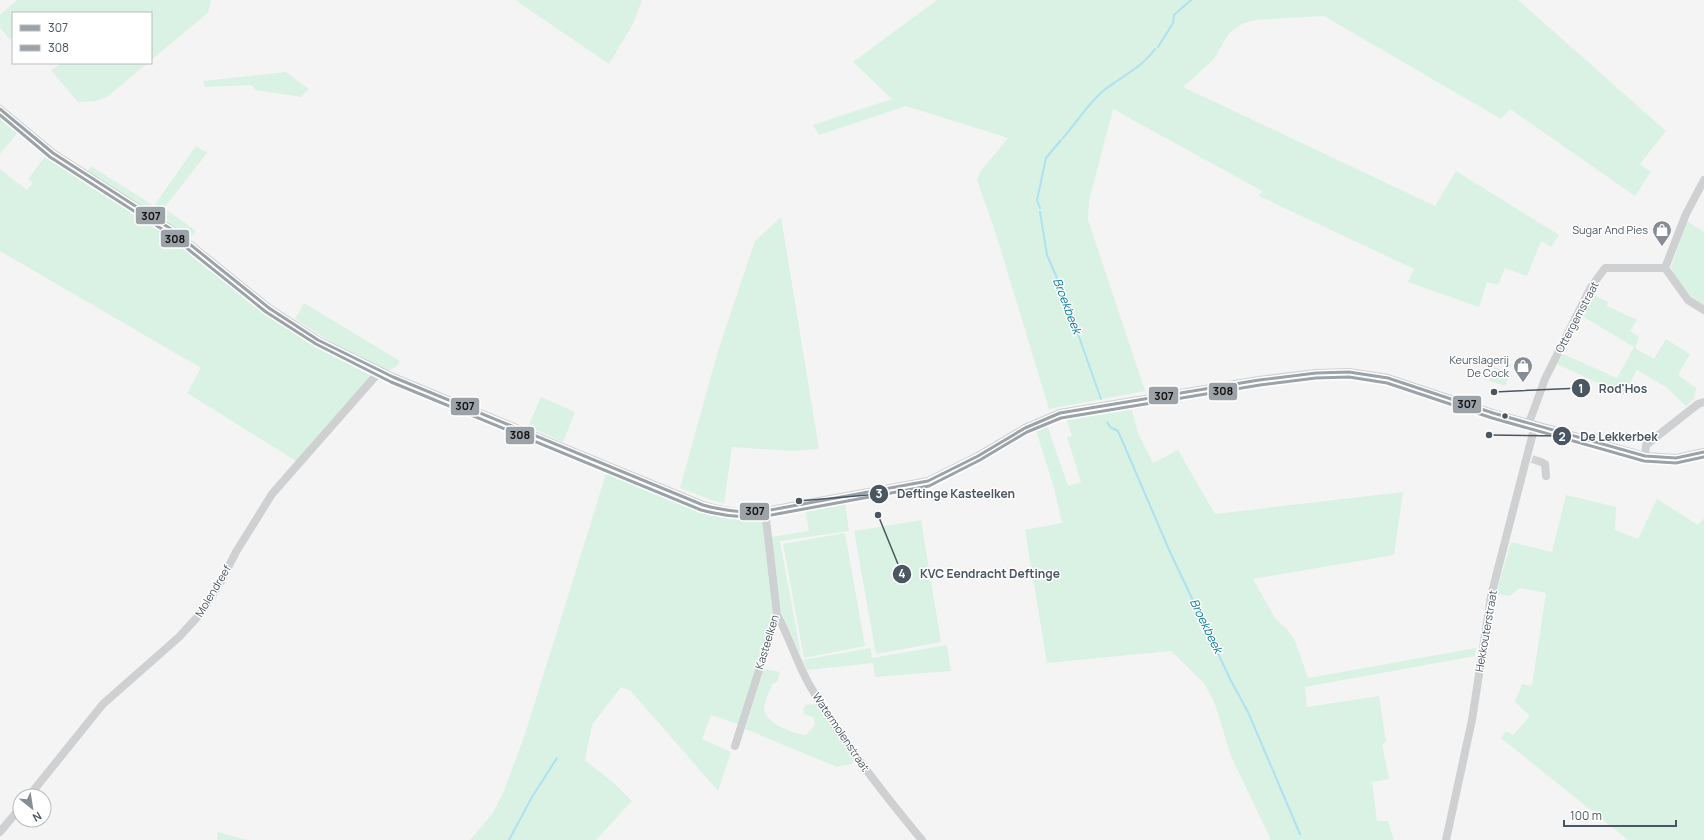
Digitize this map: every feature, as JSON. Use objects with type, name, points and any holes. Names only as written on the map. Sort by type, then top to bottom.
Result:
[{"type":"street","points":[[0,109],[53,154],[171,229],[269,308],[318,340],[380,371],[715,509],[735,512],[765,511],[928,481],[978,456],[1025,428],[1060,413],[1259,380],[1316,373],[1349,372],[1388,378],[1532,424],[1645,456],[1676,458],[1704,452]]},
{"type":"street","points":[[1704,180],[1686,214],[1665,268],[1688,300],[1704,310]]},
{"type":"street","name":"Ottergemstraat","points":[[1532,424],[1548,372],[1591,287],[1605,268],[1665,268]]},
{"type":"street","name":"Molendreef","points":[[35,788],[102,704],[179,637],[201,613],[272,494],[380,371]]},
{"type":"street","points":[[1645,456],[1646,445],[1698,404],[1704,402]]},
{"type":"street","name":"Hekkouterstraat","points":[[1446,840],[1472,720],[1489,607],[1529,459],[1532,424]]},
{"type":"street","points":[[1541,462],[1545,464],[1546,476]]},
{"type":"street","name":"Kasteelken","points":[[735,746],[777,614],[765,511]]},
{"type":"street","name":"Watermolenstraat","points":[[777,614],[810,684],[825,710],[863,767],[922,840]]},
{"type":"street","points":[[0,832],[12,818]]},
{"type":"green space","points":[[17,0],[211,0],[208,13],[152,59],[152,12],[12,12],[12,38],[10,40],[0,27],[0,15]]},
{"type":"green space","points":[[515,0],[642,0],[633,24],[609,64]]},
{"type":"green space","points":[[937,0],[1518,0],[1666,131],[1640,164],[1651,172],[1635,196],[1510,109],[1501,119],[1324,16],[1254,20],[1242,24],[1229,33],[1214,59],[1183,87],[1435,206],[1456,171],[1559,235],[1551,247],[1541,241],[1527,276],[1505,268],[1498,285],[1487,282],[1479,307],[1408,282],[1414,269],[1259,196],[1262,191],[1113,109],[1089,201],[1088,220],[1145,391],[1049,409],[996,234],[977,180],[981,171],[1008,138],[906,106],[819,135],[813,125],[892,99],[853,62]]},
{"type":"green space","points":[[61,64],[147,64],[107,97],[95,101],[78,102],[51,70]]},
{"type":"green space","points":[[286,72],[309,89],[301,97],[256,90],[251,85],[205,87],[203,81]]},
{"type":"green space","points":[[0,115],[19,131],[0,154]]},
{"type":"green space","points":[[196,146],[207,153],[164,208],[196,231],[190,238],[87,171],[91,166],[154,206]]},
{"type":"green space","points":[[47,154],[88,184],[159,228],[247,296],[305,338],[372,375],[296,461],[187,393],[201,368],[0,251],[0,169],[27,190],[33,183],[28,179]]},
{"type":"green space","points":[[781,217],[819,449],[791,451],[732,447],[724,503],[711,500],[680,488],[718,351],[755,241]]},
{"type":"green space","points":[[1687,221],[1704,232],[1704,306],[1684,290],[1676,279],[1671,267]]},
{"type":"green space","points":[[1592,294],[1608,302],[1607,306],[1637,320],[1630,331],[1639,337],[1635,348],[1654,359],[1666,339],[1690,354],[1678,375],[1696,388],[1694,399],[1686,406],[1666,387],[1637,370],[1624,395],[1557,364],[1563,354],[1617,378],[1634,347],[1582,316]]},
{"type":"green space","points":[[304,303],[400,361],[396,367],[387,371],[336,345],[295,319]]},
{"type":"green space","points":[[1494,367],[1510,373],[1505,386],[1489,381]]},
{"type":"green space","points":[[541,397],[575,412],[563,442],[528,427]]},
{"type":"green space","points":[[1131,407],[1138,433],[1153,463],[1178,450],[1215,514],[1403,492],[1394,555],[1253,579],[1275,618],[1287,629],[1295,641],[1308,678],[1476,648],[1475,656],[1305,687],[1307,707],[1379,696],[1386,742],[1382,744],[1389,779],[1372,782],[1377,821],[1388,821],[1394,840],[1271,840],[1231,756],[1215,704],[1204,683],[1171,651],[1047,663],[1025,530],[1062,523],[1054,488],[1036,430],[1047,425],[1068,486],[1081,482],[1067,437],[1072,436],[1066,418]]},
{"type":"green space","points":[[606,474],[717,515],[744,519],[759,517],[762,521],[774,614],[740,725],[711,715],[702,739],[731,752],[718,791],[631,691],[621,687],[592,725],[585,760],[615,784],[632,801],[596,840],[470,840],[493,813],[504,791],[525,734]]},
{"type":"green space","points":[[1566,495],[1616,507],[1615,530],[1638,539],[1657,499],[1698,525],[1704,518],[1704,840],[1628,840],[1501,738],[1506,731],[1513,735],[1530,716],[1515,702],[1522,684],[1532,686],[1546,593],[1520,588],[1510,596],[1496,594],[1511,542],[1552,552]]},
{"type":"green space","points":[[845,503],[849,531],[780,541],[802,658],[781,611],[771,537],[809,531],[805,509]]},
{"type":"green space","points":[[921,520],[941,642],[876,654],[854,531]]},
{"type":"green space","points":[[845,533],[865,646],[804,658],[783,544]]},
{"type":"green space","points":[[947,645],[951,671],[875,677],[873,663],[807,670],[803,660],[871,648],[872,658]]},
{"type":"green space","points":[[764,669],[780,672],[777,682],[772,684],[764,707],[768,718],[780,727],[806,735],[815,724],[814,718],[804,714],[803,709],[806,705],[817,704],[855,760],[851,764],[837,767],[745,729]]},
{"type":"green space","points":[[218,832],[247,840],[217,840]]},
{"type":"waterway","name":"Broekbeek","points":[[1158,47],[1173,23],[1174,15],[1191,0]]},
{"type":"waterway","name":"Broekbeek","points":[[1063,138],[1103,91],[1144,62],[1155,49]]},
{"type":"waterway","name":"Broekbeek","points":[[1040,208],[1037,200],[1046,158],[1061,140]]},
{"type":"waterway","name":"Broekbeek","points":[[1040,212],[1047,255],[1065,297],[1101,399]]},
{"type":"waterway","name":"Broekbeek","points":[[1107,422],[1110,427],[1118,431],[1170,552],[1231,681],[1248,712],[1300,834]]},
{"type":"waterway","points":[[509,840],[532,797],[557,758]]},
{"type":"tunnel","points":[[1532,459],[1541,462]]},
{"type":"transit line","name":"307","points":[[0,109],[53,153],[171,229],[269,308],[318,340],[393,377],[703,505],[719,509],[742,512],[765,511],[928,481],[978,456],[1025,428],[1060,413],[1259,380],[1316,373],[1349,372],[1388,378],[1493,413],[1645,456],[1676,458],[1704,452]]},
{"type":"transit line","name":"308","points":[[0,115],[50,157],[168,233],[266,312],[316,344],[391,382],[701,510],[717,514],[742,517],[766,516],[929,486],[980,460],[1027,432],[1061,418],[1260,385],[1316,378],[1349,377],[1387,383],[1492,418],[1644,461],[1676,463],[1704,457]]},
{"type":"place","name":"Sugar And Pies","points":[[1662,247]]},
{"type":"place","name":"Keurslagerij De Cock","points":[[1523,383]]},
{"type":"place","name":"Rod'Hos","points":[[1494,392]]},
{"type":"place","name":"De Lekkerbek","points":[[1489,435]]},
{"type":"place","name":"Deftinge Kasteelken","points":[[799,501]]},
{"type":"place","name":"KVC Eendracht Deftinge","points":[[878,515]]}]
